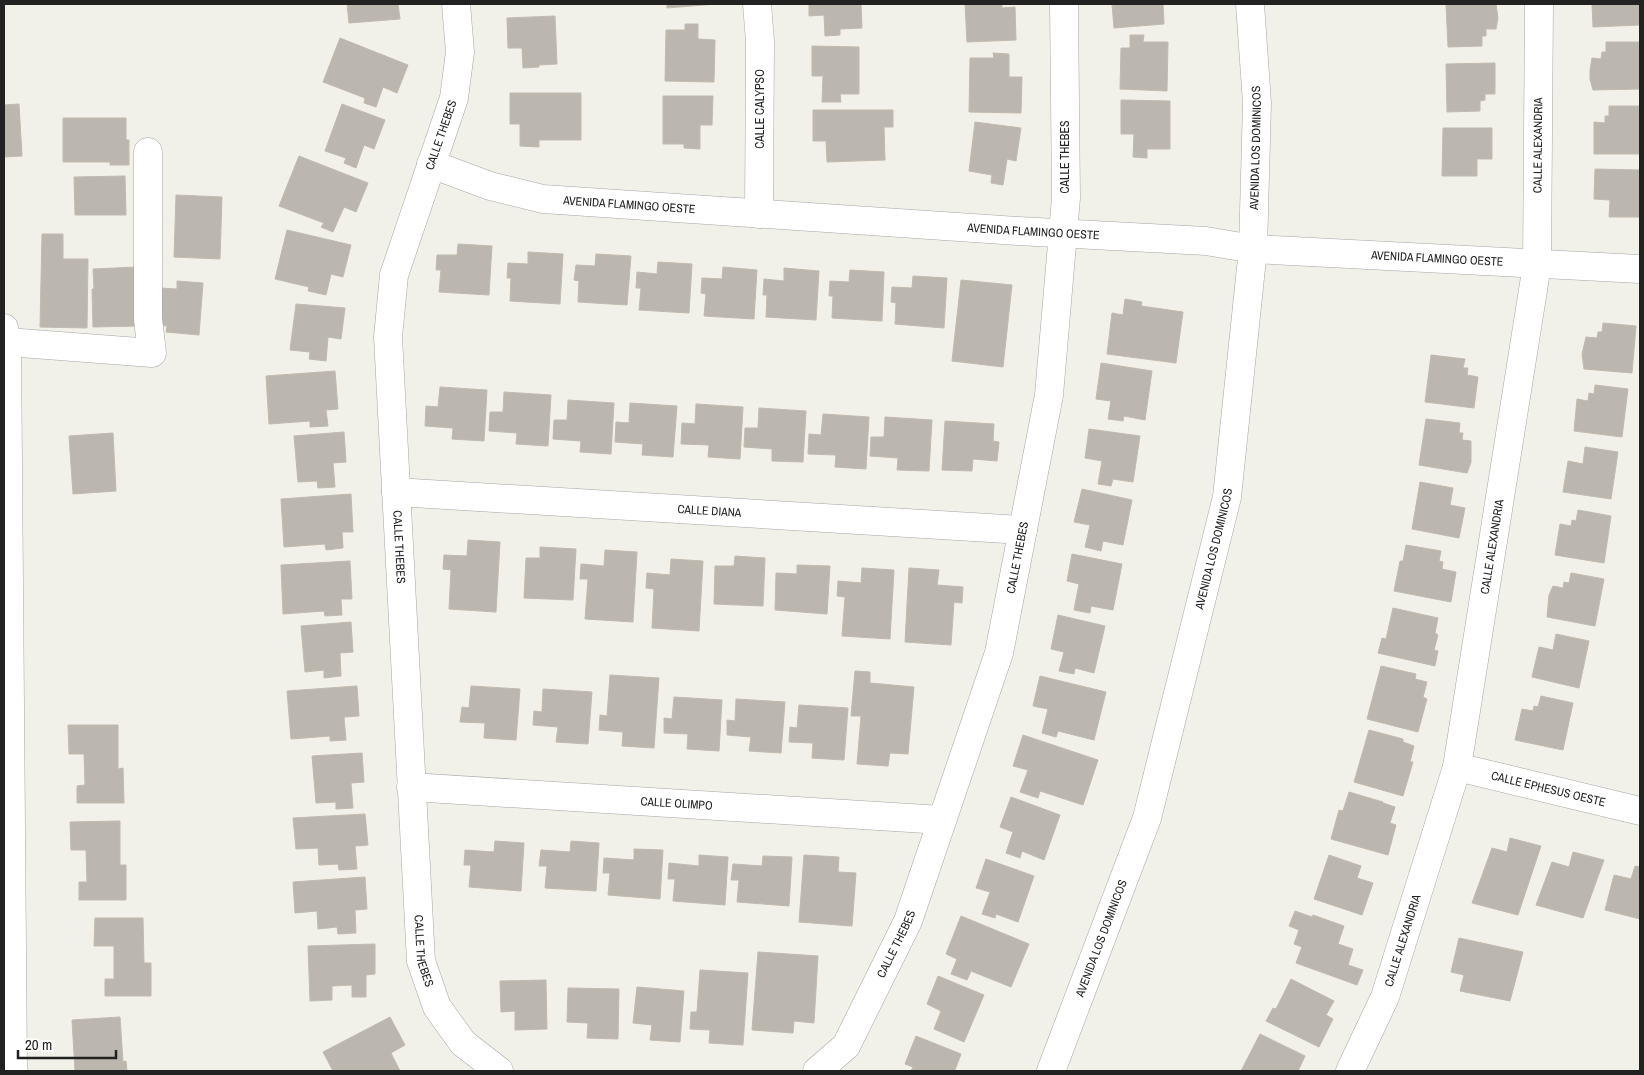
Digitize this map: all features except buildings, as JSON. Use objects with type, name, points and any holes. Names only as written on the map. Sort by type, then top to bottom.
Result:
[{"type":"street","name":"CALLE THEBES","points":[[456,4],[460,52],[454,98],[394,275],[388,337],[421,961],[437,1007],[463,1043],[499,1071]]},
{"type":"street","name":"CALLE CALYPSO","points":[[757,4],[760,41],[758,214]]},
{"type":"street","name":"CALLE THEBES","points":[[817,1071],[846,1046],[908,921],[999,653],[1049,395],[1066,198],[1064,4]]},
{"type":"street","name":"AVENIDA LOS DOMINICOS","points":[[1051,1071],[1147,818],[1227,497],[1254,250],[1257,103],[1250,4]]},
{"type":"street","name":"CALLE ALEXANDRIA","points":[[1350,1071],[1385,996],[1456,767],[1537,265],[1539,4]]},
{"type":"street","points":[[12,1071],[7,722],[5,335],[152,353],[148,320],[148,152]]},
{"type":"street","name":"AVENIDA FLAMINGO OESTE","points":[[432,164],[490,186],[543,199],[1206,241],[1254,250],[1640,269]]},
{"type":"street","name":"CALLE DIANA","points":[[396,492],[1023,530]]},
{"type":"street","name":"CALLE EPHESUS OESTE","points":[[1456,767],[1640,811]]},
{"type":"street","name":"CALLE OLIMPO","points":[[412,787],[942,820]]}]
